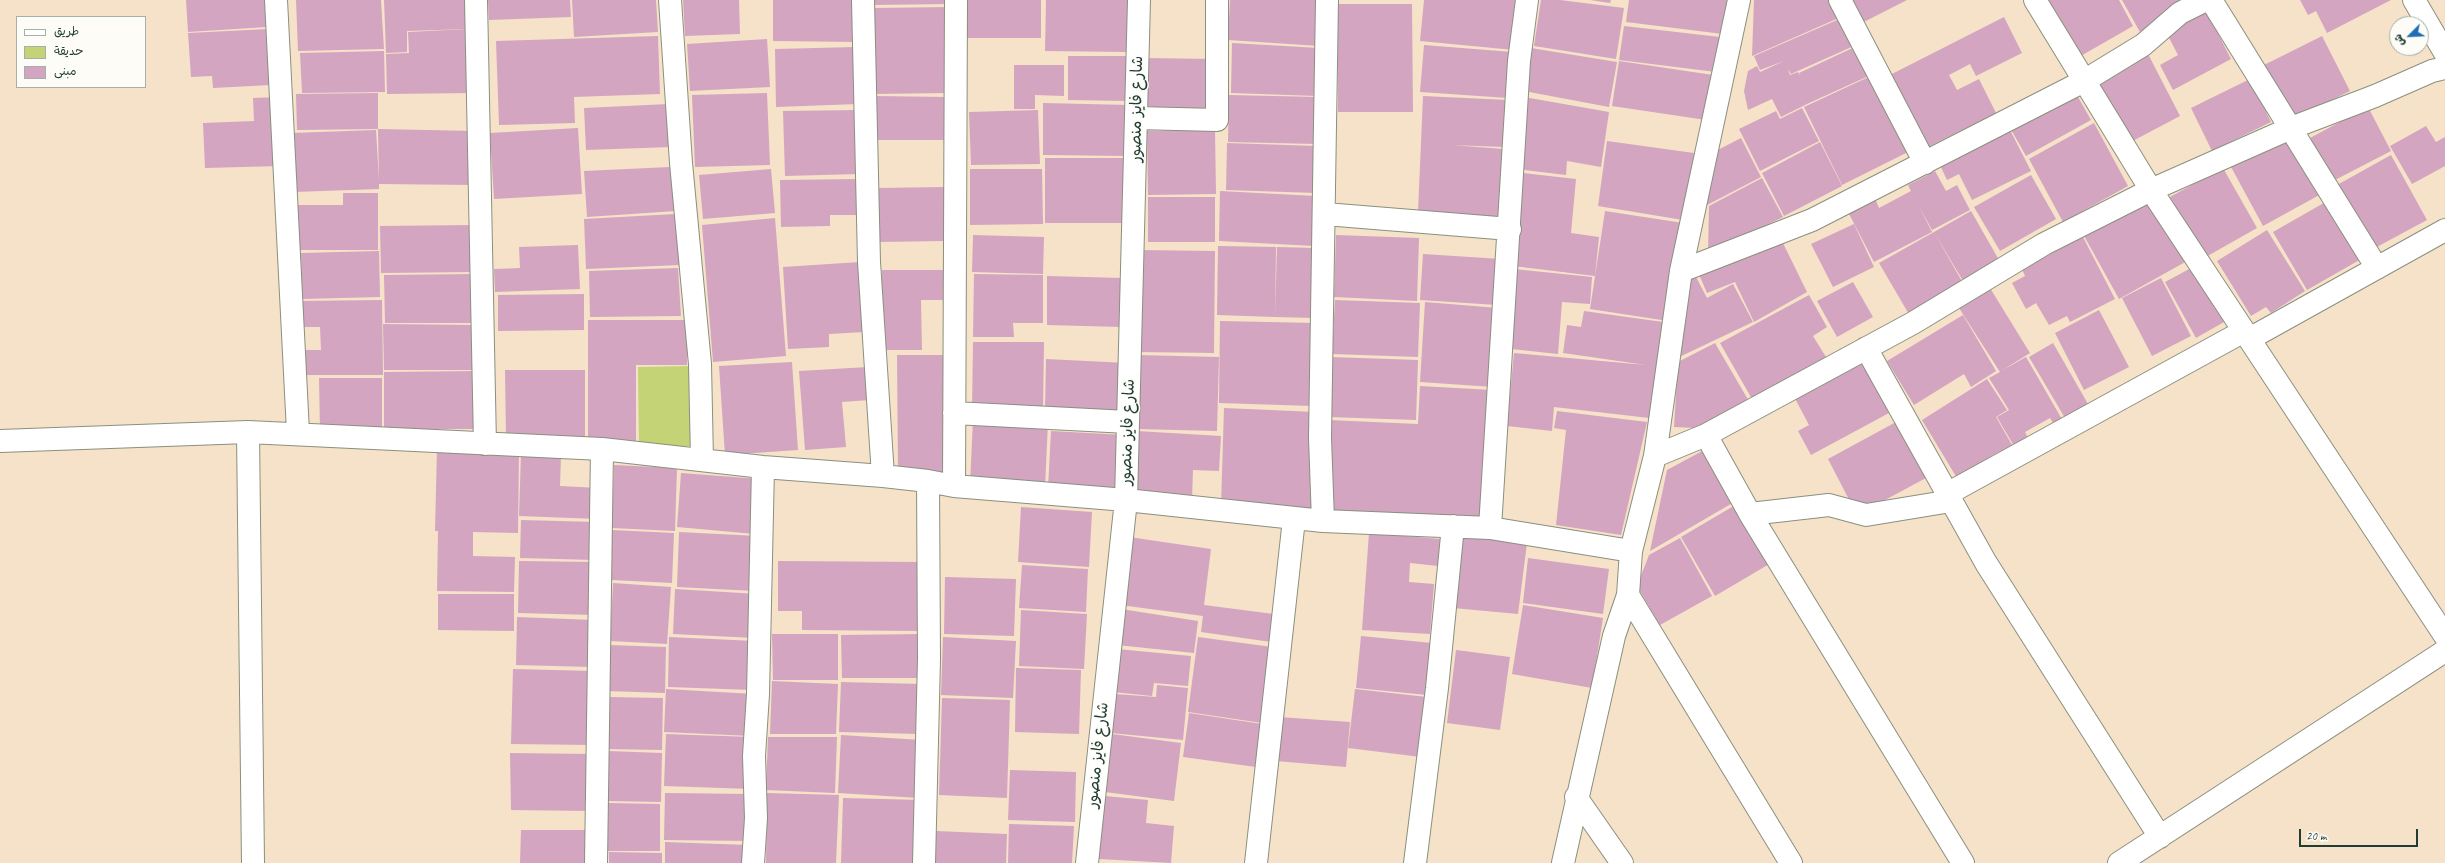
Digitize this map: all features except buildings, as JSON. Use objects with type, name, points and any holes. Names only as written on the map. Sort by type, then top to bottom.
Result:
[{"type":"street","points":[[276,0],[298,432]]},
{"type":"street","points":[[476,0],[485,444]]},
{"type":"street","points":[[670,0],[681,163],[700,364],[702,460]]},
{"type":"street","points":[[863,0],[868,262],[883,476]]},
{"type":"street","points":[[954,486],[956,0]]},
{"type":"street","name":"شارع فايز منصور","points":[[1087,863],[1126,500],[1139,0]]},
{"type":"street","points":[[1137,118],[1217,120],[1217,0]]},
{"type":"street","points":[[1323,521],[1320,438],[1325,214],[1324,91],[1327,0]]},
{"type":"street","points":[[1490,528],[1510,229],[1518,61],[1528,0]]},
{"type":"street","points":[[1563,863],[1576,797],[1614,636],[1628,595],[1631,551],[1655,456],[1681,271],[1738,0]]},
{"type":"street","points":[[1840,0],[1925,162]]},
{"type":"street","points":[[2035,0],[2151,190],[2445,636]]},
{"type":"street","points":[[1681,271],[1812,220],[2084,81],[2143,45],[2180,14],[2206,0]]},
{"type":"street","points":[[2211,0],[2377,268]]},
{"type":"street","points":[[2414,0],[2445,53]]},
{"type":"street","points":[[1655,456],[1706,435],[1914,323],[2044,244],[2151,190],[2291,128],[2432,71],[2445,68]]},
{"type":"street","points":[[1325,214],[1510,229]]},
{"type":"street","points":[[1750,514],[1829,505],[1866,515],[1949,497],[2247,335],[2377,268],[2445,230]]},
{"type":"street","points":[[1866,348],[1986,563],[2160,837]]},
{"type":"street","points":[[954,413],[1128,422]]},
{"type":"street","points":[[248,432],[253,863]]},
{"type":"street","points":[[0,441],[248,432],[298,432],[485,444],[602,449],[763,466],[883,476],[928,481],[954,486],[1126,500],[1323,521],[1490,528],[1631,551]]},
{"type":"street","points":[[1706,435],[1750,514],[1963,863]]},
{"type":"street","points":[[596,863],[602,449]]},
{"type":"street","points":[[753,863],[756,818],[754,756],[758,694],[763,466]]},
{"type":"street","points":[[924,863],[929,658],[928,481]]},
{"type":"street","points":[[1256,863],[1294,518]]},
{"type":"street","points":[[1415,863],[1437,688],[1453,526]]},
{"type":"street","points":[[1628,595],[1791,863]]},
{"type":"street","points":[[2119,863],[2445,651]]},
{"type":"street","points":[[1576,797],[1622,863]]},
{"type":"green space","points":[[690,366],[692,446],[639,447],[638,367]]}]
